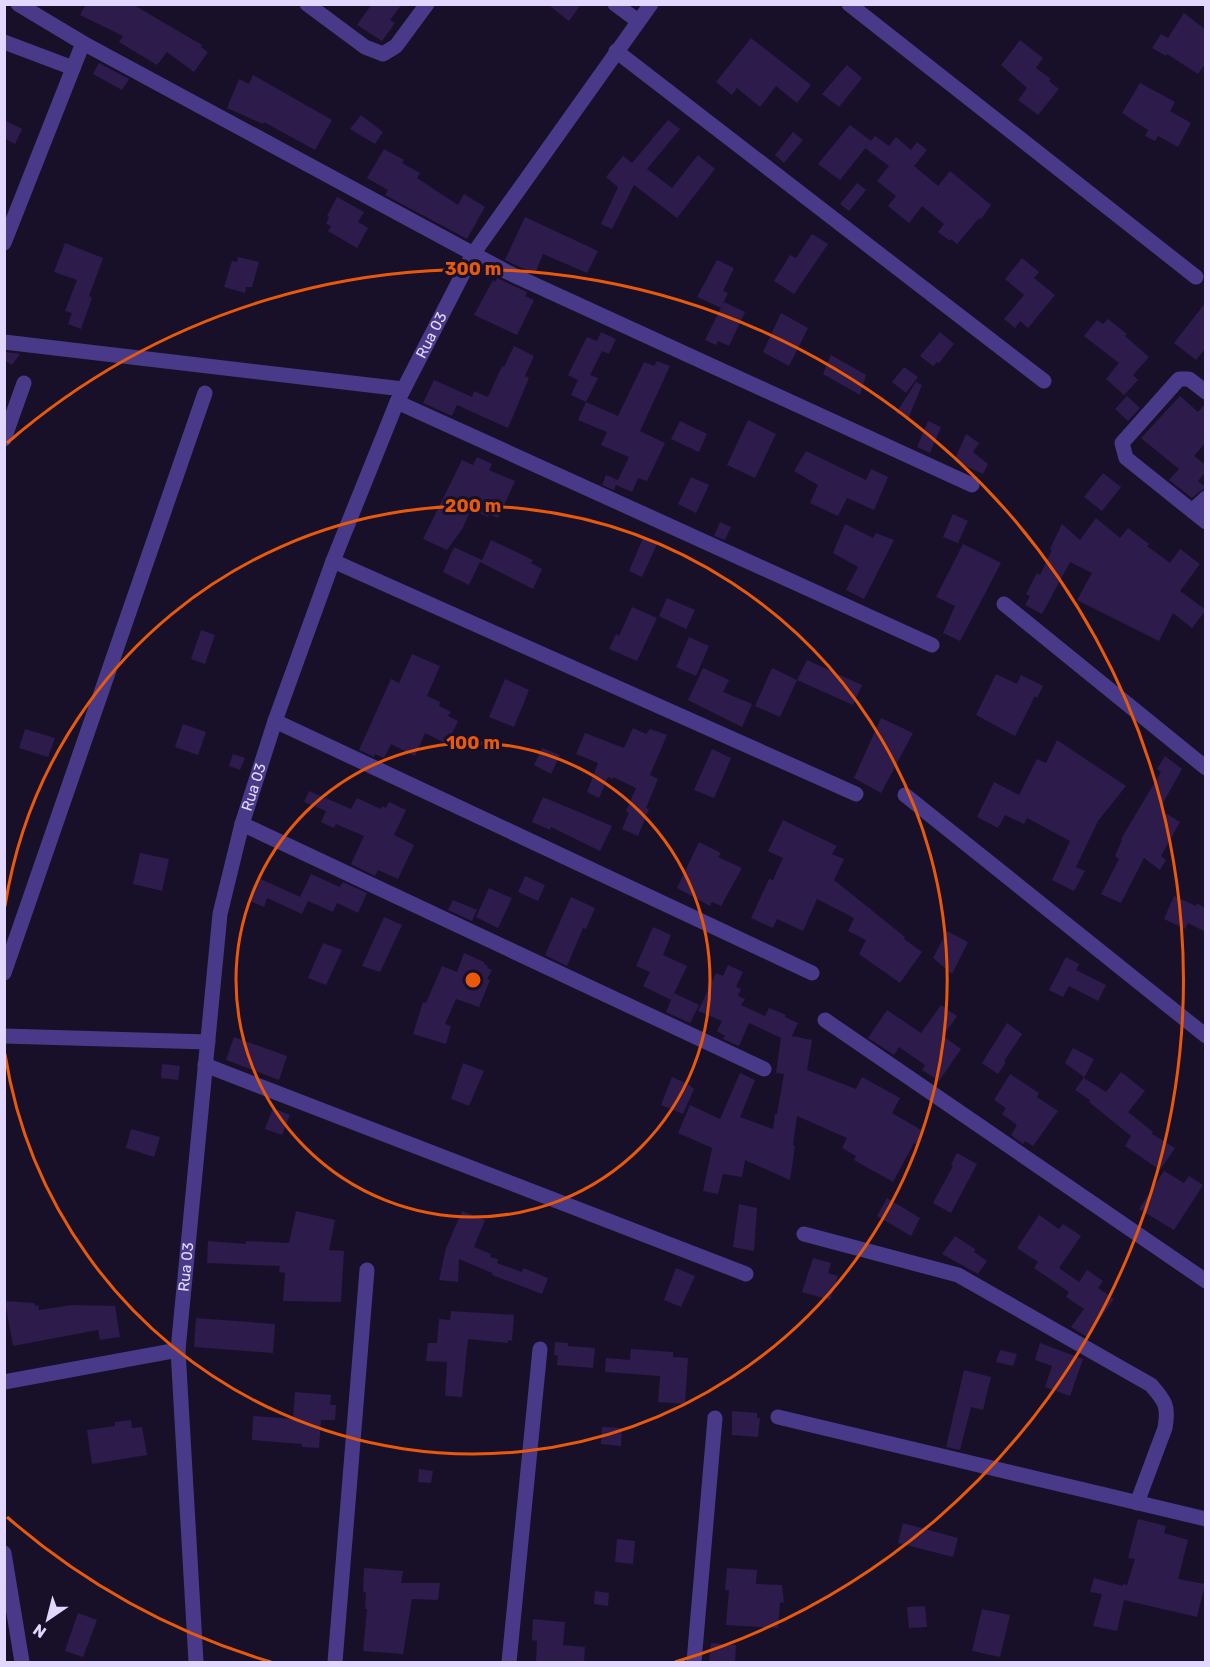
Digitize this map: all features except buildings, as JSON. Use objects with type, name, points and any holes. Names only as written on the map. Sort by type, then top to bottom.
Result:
[{"type":"street","points":[[18,4],[82,43],[507,272],[972,485]]},
{"type":"street","points":[[307,4],[365,47],[383,54],[396,46],[427,4]]},
{"type":"street","points":[[615,4],[638,21]]},
{"type":"street","name":"Rua 03","points":[[196,1662],[178,1350],[220,914],[242,824],[275,721],[333,561],[400,395],[474,254],[651,4]]},
{"type":"street","points":[[849,4],[1196,277]]},
{"type":"street","points":[[4,42],[73,68]]},
{"type":"street","points":[[4,243],[82,43]]},
{"type":"street","points":[[616,51],[1044,381]]},
{"type":"street","points":[[4,342],[400,395],[932,645]]},
{"type":"street","points":[[1206,392],[1189,379],[1179,379],[1122,443],[1126,458],[1206,522]]},
{"type":"street","points":[[4,439],[24,383]]},
{"type":"street","points":[[4,973],[205,393]]},
{"type":"street","points":[[1192,511],[1206,498]]},
{"type":"street","points":[[333,561],[856,794]]},
{"type":"street","points":[[1004,604],[1206,768]]},
{"type":"street","points":[[275,721],[812,974]]},
{"type":"street","points":[[905,795],[1206,1036]]},
{"type":"street","points":[[242,824],[764,1069]]},
{"type":"street","points":[[825,1020],[1206,1281]]},
{"type":"street","points":[[4,1036],[208,1042]]},
{"type":"street","points":[[206,1065],[746,1274]]},
{"type":"street","points":[[804,1234],[958,1275],[1151,1385],[1164,1400],[1167,1415],[1165,1428],[1137,1503]]},
{"type":"street","points":[[335,1662],[367,1270]]},
{"type":"street","points":[[509,1662],[540,1349]]},
{"type":"street","points":[[4,1382],[178,1350]]},
{"type":"street","points":[[778,1417],[1206,1519]]},
{"type":"street","points":[[694,1662],[715,1418]]},
{"type":"street","points":[[4,1553],[22,1662]]}]
